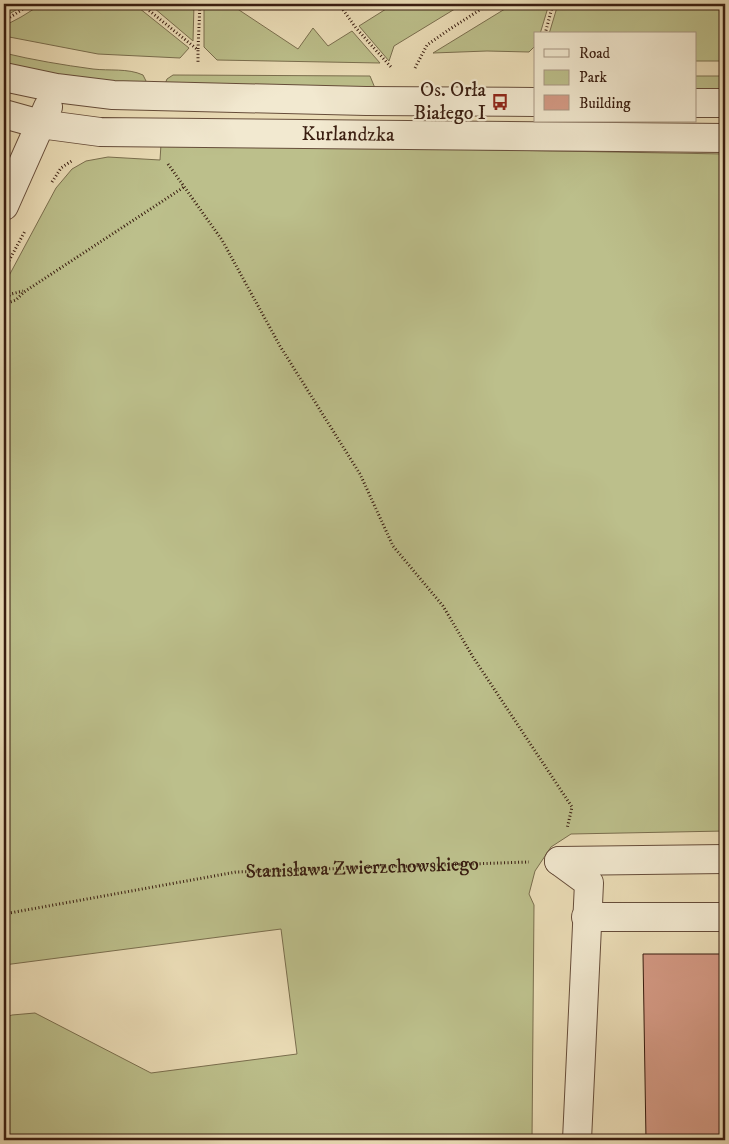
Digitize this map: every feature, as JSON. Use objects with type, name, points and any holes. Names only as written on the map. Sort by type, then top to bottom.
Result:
[{"type":"street","name":"Kurlandzka","points":[[4,77],[56,88],[113,95],[366,101],[534,102]]},
{"type":"street","points":[[4,206],[56,88]]},
{"type":"street","points":[[696,103],[725,103]]},
{"type":"street","name":"Kurlandzka","points":[[4,114],[40,124],[100,132],[725,138]]},
{"type":"street","points":[[559,861],[725,859]]},
{"type":"street","points":[[559,861],[589,883],[577,1140]]},
{"type":"street","points":[[586,917],[725,917]]},
{"type":"path","points":[[4,21],[31,4]]},
{"type":"path","points":[[141,4],[198,50]]},
{"type":"path","points":[[198,68],[200,4]]},
{"type":"path","points":[[339,4],[356,28],[391,67]]},
{"type":"path","points":[[415,68],[427,45],[489,4]]},
{"type":"path","points":[[546,32],[553,4]]},
{"type":"path","points":[[47,189],[61,168],[78,157]]},
{"type":"path","points":[[165,160],[222,240],[280,346],[360,474],[393,546],[443,606],[473,657],[572,807],[559,861]]},
{"type":"path","points":[[4,302],[16,300],[24,292],[184,187]]},
{"type":"path","points":[[4,270],[28,225]]},
{"type":"path","points":[[4,302],[11,294],[24,292]]},
{"type":"path","name":"Stanisława Zwierzchowskiego","points":[[4,914],[236,872],[559,861]]},
{"type":"green space","points":[[4,4],[26,4],[4,17]]},
{"type":"green space","points":[[42,4],[134,4],[189,48],[180,58],[98,54],[4,36],[4,26]]},
{"type":"green space","points":[[148,4],[194,4],[193,41],[154,8]]},
{"type":"green space","points":[[204,4],[230,4],[298,49],[313,28],[328,46],[352,31],[380,63],[217,60],[204,47]]},
{"type":"green space","points":[[394,4],[463,4],[394,46],[389,61],[359,26]]},
{"type":"green space","points":[[513,4],[549,4],[541,32],[534,32],[534,47],[529,52],[433,53]]},
{"type":"green space","points":[[558,4],[725,4],[725,61],[696,61],[696,32],[550,32]]},
{"type":"green space","points":[[4,53],[71,66],[137,73],[143,75],[146,81],[145,90],[4,67]]},
{"type":"green space","points":[[173,75],[370,76],[377,93],[165,84],[167,79]]},
{"type":"green space","points":[[696,76],[725,76],[725,89],[696,93]]},
{"type":"green space","points":[[161,144],[725,154],[725,831],[571,834],[551,847],[535,871],[529,894],[534,905],[532,1140],[4,1140],[4,1018],[12,1015],[35,1013],[151,1073],[297,1054],[281,929],[4,965],[4,285],[56,188],[72,169],[86,161],[108,157],[160,160]]},
{"type":"building","points":[[643,954],[725,954],[725,1140],[646,1140]]},
{"type":"place","name":"Os. Orła Białego I","points":[[500,102]]}]
